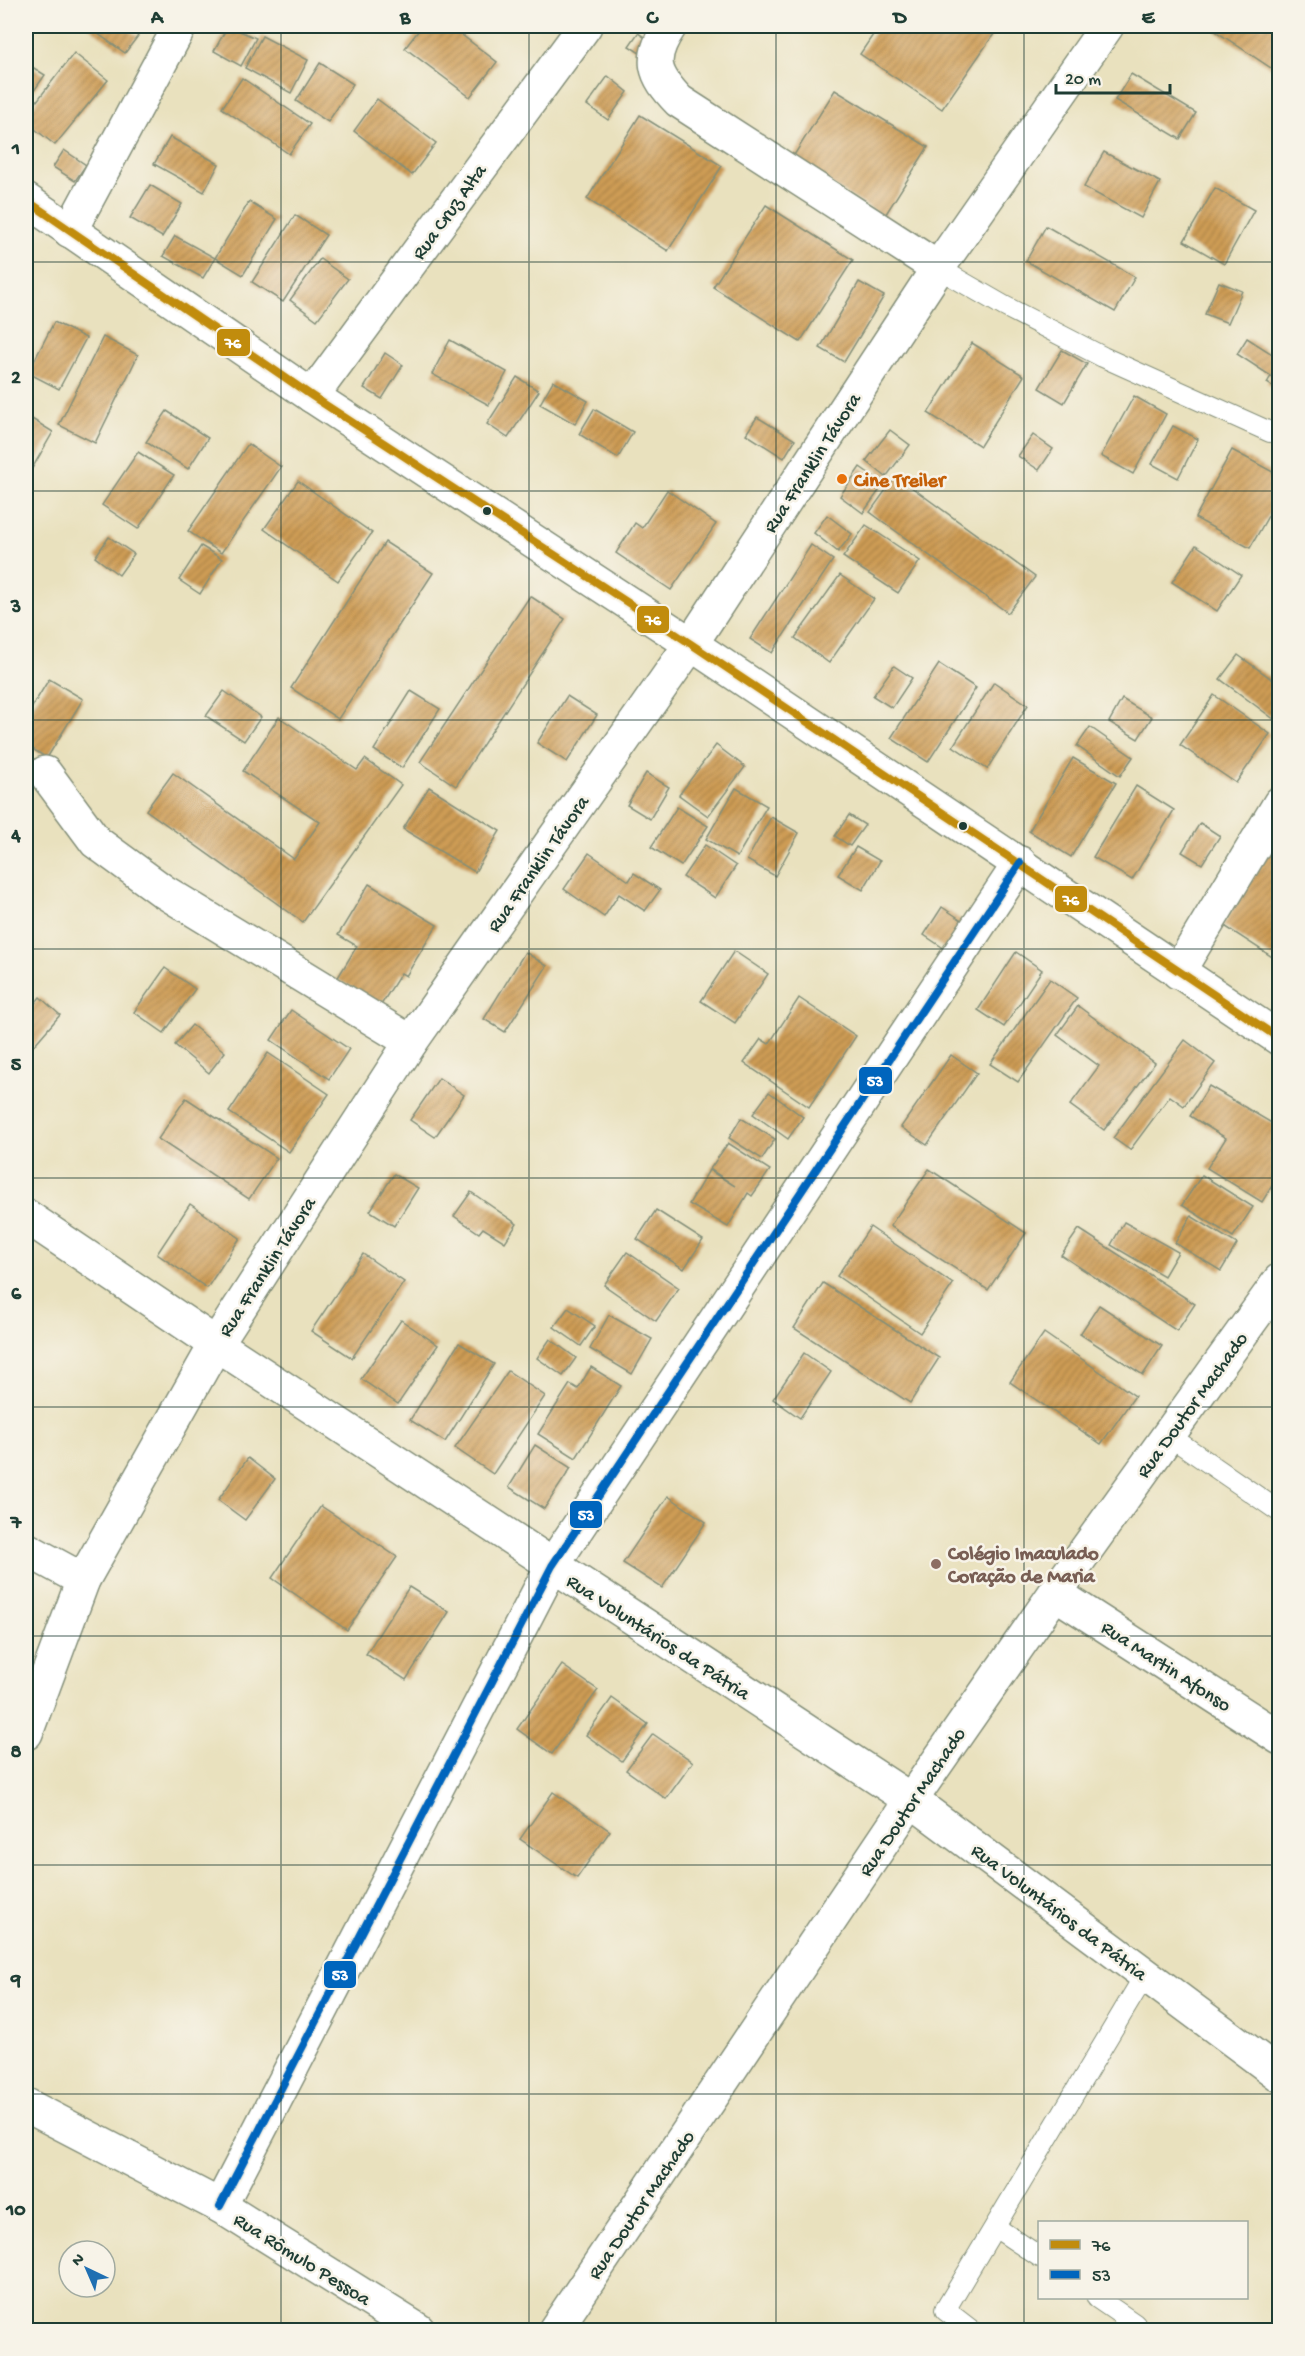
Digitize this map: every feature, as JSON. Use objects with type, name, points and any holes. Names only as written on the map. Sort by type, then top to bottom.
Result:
[{"type":"street","points":[[70,231],[180,26]]},
{"type":"street","name":"Rua Cruz Alta","points":[[312,396],[585,26]]},
{"type":"street","points":[[670,26],[660,39],[656,62],[660,81],[679,101],[938,268]]},
{"type":"street","name":"Rua Franklin Távora","points":[[26,1733],[83,1580],[216,1344],[411,1042],[691,644],[938,268],[1107,26]]},
{"type":"street","points":[[26,200],[312,396],[691,644],[1020,863],[1280,1040]]},
{"type":"street","points":[[45,773],[96,842],[163,891],[411,1042]]},
{"type":"street","points":[[1178,972],[1280,803]]},
{"type":"street","points":[[220,2206],[552,1566],[1020,863]]},
{"type":"street","name":"Rua Voluntários da Pátria","points":[[26,1216],[552,1566],[911,1800],[1280,2074]]},
{"type":"street","name":"Rua Doutor Machado","points":[[555,2331],[911,1800],[1055,1593],[1280,1280]]},
{"type":"street","points":[[26,1549],[83,1580]]},
{"type":"street","name":"Rua Martin Afonso","points":[[1055,1593],[1280,1738]]},
{"type":"street","name":"Rua Rômulo Pessoa","points":[[26,2105],[220,2206],[418,2331]]},
{"type":"lane","points":[[938,268],[1004,306],[1103,357],[1270,432]]},
{"type":"lane","points":[[1168,1435],[1280,1512]]},
{"type":"lane","points":[[971,2331],[945,2310],[1145,1975]]},
{"type":"lane","points":[[995,2227],[1038,2257]]},
{"type":"lane","points":[[1098,2299],[1135,2324],[1130,2331]]},
{"type":"building","points":[[87,26],[123,26],[138,36],[125,53]]},
{"type":"building","points":[[228,26],[256,38],[241,66],[214,51]]},
{"type":"building","points":[[422,26],[450,26],[497,62],[470,97],[405,48]]},
{"type":"building","points":[[879,26],[982,26],[994,34],[942,109],[860,54]]},
{"type":"building","points":[[1208,26],[1280,26],[1280,74]]},
{"type":"building","points":[[638,33],[655,44],[646,57],[629,46]]},
{"type":"building","points":[[262,36],[308,60],[291,93],[245,68]]},
{"type":"building","points":[[74,53],[108,80],[55,145],[26,122],[26,115]]},
{"type":"building","points":[[320,63],[353,84],[328,122],[296,101]]},
{"type":"building","points":[[29,65],[45,75],[31,95],[26,91],[26,71]]},
{"type":"building","points":[[1131,74],[1196,113],[1180,139],[1115,100]]},
{"type":"building","points":[[608,76],[628,92],[608,120],[587,105]]},
{"type":"building","points":[[242,78],[310,124],[289,154],[222,108]]},
{"type":"building","points":[[835,90],[928,147],[884,217],[791,160]]},
{"type":"building","points":[[377,99],[436,143],[412,175],[354,131]]},
{"type":"building","points":[[640,115],[722,166],[668,251],[587,199]]},
{"type":"building","points":[[170,137],[219,164],[204,192],[154,164]]},
{"type":"building","points":[[64,150],[86,165],[75,181],[53,167]]},
{"type":"building","points":[[1104,152],[1160,182],[1141,218],[1084,187]]},
{"type":"building","points":[[150,185],[182,204],[162,237],[130,218]]},
{"type":"building","points":[[1215,188],[1254,210],[1224,264],[1184,241]]},
{"type":"building","points":[[249,202],[277,219],[243,275],[215,258]]},
{"type":"building","points":[[766,205],[853,260],[800,342],[713,287]]},
{"type":"building","points":[[295,215],[326,235],[283,302],[252,282]]},
{"type":"building","points":[[1046,226],[1135,277],[1115,312],[1026,261]]},
{"type":"building","points":[[175,236],[215,258],[203,278],[163,256]]},
{"type":"building","points":[[320,259],[348,279],[317,320],[290,300]]},
{"type":"building","points":[[859,282],[884,296],[844,362],[820,348]]},
{"type":"building","points":[[1219,282],[1242,291],[1228,323],[1205,314]]},
{"type":"building","points":[[54,322],[86,338],[59,389],[28,373]]},
{"type":"building","points":[[103,337],[138,355],[95,443],[59,425]]},
{"type":"building","points":[[1247,338],[1280,359],[1280,391],[1267,383],[1271,376],[1237,354]]},
{"type":"building","points":[[450,340],[507,372],[489,405],[432,374]]},
{"type":"building","points":[[972,343],[1024,376],[980,446],[928,413]]},
{"type":"building","points":[[1062,350],[1087,364],[1064,403],[1039,388]]},
{"type":"building","points":[[385,353],[403,365],[382,399],[364,388]]},
{"type":"building","points":[[517,377],[539,391],[508,438],[487,424]]},
{"type":"building","points":[[553,381],[588,401],[575,424],[540,404]]},
{"type":"building","points":[[1134,396],[1166,414],[1133,474],[1101,456]]},
{"type":"building","points":[[594,409],[633,432],[618,458],[579,434]]},
{"type":"building","points":[[167,411],[208,438],[188,469],[146,442]]},
{"type":"building","points":[[27,416],[53,432],[26,479],[26,418]]},
{"type":"building","points":[[757,417],[795,440],[784,458],[746,434]]},
{"type":"building","points":[[1173,426],[1198,439],[1178,478],[1152,464]]},
{"type":"building","points":[[890,430],[910,445],[886,477],[866,461]]},
{"type":"building","points":[[1033,435],[1053,449],[1039,470],[1018,456]]},
{"type":"building","points":[[248,444],[281,467],[221,553],[188,531]]},
{"type":"building","points":[[1232,450],[1280,476],[1280,495],[1250,548],[1195,518]]},
{"type":"building","points":[[138,452],[174,475],[138,529],[102,505]]},
{"type":"building","points":[[860,467],[884,484],[863,513],[840,496]]},
{"type":"building","points":[[896,476],[1035,577],[1008,613],[870,512]]},
{"type":"building","points":[[298,481],[372,533],[338,581],[264,529]]},
{"type":"building","points":[[667,490],[716,524],[671,590],[616,553],[635,523],[642,528]]},
{"type":"building","points":[[827,515],[852,534],[838,552],[814,533]]},
{"type":"building","points":[[866,525],[920,561],[898,593],[843,557]]},
{"type":"building","points":[[109,537],[134,554],[119,575],[95,557]]},
{"type":"building","points":[[385,542],[433,573],[338,719],[291,688]]},
{"type":"building","points":[[811,545],[833,560],[772,653],[750,639]]},
{"type":"building","points":[[1196,545],[1241,575],[1217,611],[1172,582]]},
{"type":"building","points":[[201,546],[222,559],[200,594],[179,580]]},
{"type":"building","points":[[840,575],[874,599],[829,663],[795,638]]},
{"type":"building","points":[[530,596],[565,619],[456,786],[420,762]]},
{"type":"building","points":[[1238,655],[1280,685],[1280,714],[1275,720],[1220,679]]},
{"type":"building","points":[[939,664],[976,688],[928,762],[891,738]]},
{"type":"building","points":[[894,666],[912,678],[892,708],[873,696]]},
{"type":"building","points":[[49,679],[83,699],[47,758],[26,745],[26,717]]},
{"type":"building","points":[[994,682],[1028,705],[987,769],[953,746]]},
{"type":"building","points":[[224,691],[261,717],[244,741],[206,716]]},
{"type":"building","points":[[411,691],[440,709],[402,768],[374,750]]},
{"type":"building","points":[[1214,695],[1270,734],[1236,783],[1180,745]]},
{"type":"building","points":[[567,696],[597,715],[567,762],[537,743]]},
{"type":"building","points":[[1122,699],[1152,717],[1138,739],[1109,722]]},
{"type":"building","points":[[279,717],[357,770],[365,759],[401,785],[303,922],[146,810],[173,773],[294,859],[320,822],[243,771]]},
{"type":"building","points":[[1090,727],[1133,757],[1120,776],[1077,746]]},
{"type":"building","points":[[716,745],[745,767],[708,816],[679,795]]},
{"type":"building","points":[[1073,758],[1116,783],[1071,857],[1029,831]]},
{"type":"building","points":[[646,773],[669,787],[650,819],[627,805]]},
{"type":"building","points":[[1136,786],[1174,810],[1132,880],[1093,857]]},
{"type":"building","points":[[429,787],[500,831],[475,872],[403,829]]},
{"type":"building","points":[[736,788],[767,806],[737,857],[706,839]]},
{"type":"building","points":[[677,807],[708,826],[681,866],[651,847]]},
{"type":"building","points":[[849,815],[865,825],[850,846],[835,836]]},
{"type":"building","points":[[771,817],[799,833],[775,876],[747,860]]},
{"type":"building","points":[[1200,823],[1220,836],[1202,864],[1182,852]]},
{"type":"building","points":[[1276,840],[1280,842],[1280,962],[1223,925]]},
{"type":"building","points":[[705,845],[736,866],[715,898],[683,877]]},
{"type":"building","points":[[856,847],[880,861],[863,890],[838,875]]},
{"type":"building","points":[[589,853],[629,881],[634,873],[660,890],[645,911],[619,894],[604,917],[564,889]]},
{"type":"building","points":[[369,884],[437,925],[406,976],[401,973],[381,1005],[337,979],[357,946],[338,935]]},
{"type":"building","points":[[942,907],[963,921],[945,949],[924,935]]},
{"type":"building","points":[[734,951],[768,974],[735,1023],[701,1001]]},
{"type":"building","points":[[525,952],[547,966],[505,1032],[484,1019]]},
{"type":"building","points":[[1016,952],[1042,970],[1004,1027],[978,1010]]},
{"type":"building","points":[[165,968],[195,989],[164,1033],[134,1012]]},
{"type":"building","points":[[1050,979],[1077,998],[1018,1082],[990,1064]]},
{"type":"building","points":[[40,997],[60,1015],[28,1052],[26,1049],[26,1014]]},
{"type":"building","points":[[799,998],[856,1036],[809,1107],[744,1063],[761,1039],[769,1044]]},
{"type":"building","points":[[1078,1006],[1155,1063],[1104,1130],[1070,1105],[1099,1066],[1057,1035]]},
{"type":"building","points":[[291,1010],[349,1049],[329,1079],[271,1040]]},
{"type":"building","points":[[192,1025],[225,1052],[209,1073],[175,1045]]},
{"type":"building","points":[[1185,1040],[1215,1063],[1184,1106],[1170,1096],[1130,1150],[1113,1138]]},
{"type":"building","points":[[268,1053],[329,1094],[289,1152],[229,1112]]},
{"type":"building","points":[[951,1055],[977,1073],[927,1145],[901,1127]]},
{"type":"building","points":[[439,1078],[464,1095],[435,1137],[410,1120]]},
{"type":"building","points":[[1209,1086],[1280,1128],[1280,1173],[1262,1202],[1207,1168],[1226,1138],[1190,1116]]},
{"type":"building","points":[[769,1092],[803,1117],[788,1139],[753,1114]]},
{"type":"building","points":[[186,1098],[277,1158],[249,1199],[158,1139]]},
{"type":"building","points":[[741,1118],[775,1139],[762,1159],[729,1138]]},
{"type":"building","points":[[728,1143],[770,1170],[752,1196],[748,1193],[728,1227],[689,1204],[709,1170],[735,1186],[710,1169]]},
{"type":"building","points":[[929,1169],[1026,1233],[988,1290],[890,1226]]},
{"type":"building","points":[[394,1174],[418,1188],[394,1226],[370,1211]]},
{"type":"building","points":[[1202,1175],[1253,1207],[1233,1237],[1182,1205]]},
{"type":"building","points":[[471,1192],[517,1224],[505,1242],[483,1228],[479,1233],[454,1216]]},
{"type":"building","points":[[190,1204],[240,1238],[207,1288],[157,1254]]},
{"type":"building","points":[[656,1210],[703,1240],[684,1269],[637,1239]]},
{"type":"building","points":[[1191,1216],[1237,1244],[1221,1271],[1175,1243]]},
{"type":"building","points":[[1124,1222],[1178,1252],[1164,1276],[1111,1245]]},
{"type":"building","points":[[870,1227],[953,1284],[920,1333],[837,1276]]},
{"type":"building","points":[[1079,1229],[1195,1304],[1177,1331],[1061,1255]]},
{"type":"building","points":[[627,1252],[679,1288],[656,1321],[604,1285]]},
{"type":"building","points":[[363,1254],[404,1282],[352,1358],[311,1331]]},
{"type":"building","points":[[823,1283],[939,1358],[910,1403],[794,1328]]},
{"type":"building","points":[[1099,1305],[1162,1346],[1143,1375],[1080,1334]]},
{"type":"building","points":[[568,1308],[595,1326],[581,1346],[554,1327]]},
{"type":"building","points":[[609,1315],[652,1339],[632,1374],[590,1349]]},
{"type":"building","points":[[401,1320],[438,1345],[398,1404],[361,1379]]},
{"type":"building","points":[[1044,1333],[1135,1396],[1101,1444],[1010,1382]]},
{"type":"building","points":[[550,1339],[576,1358],[563,1376],[537,1358]]},
{"type":"building","points":[[459,1343],[494,1364],[445,1442],[410,1420]]},
{"type":"building","points":[[804,1353],[831,1372],[800,1418],[773,1399]]},
{"type":"building","points":[[591,1367],[621,1386],[576,1458],[538,1434],[570,1384],[578,1389]]},
{"type":"building","points":[[508,1371],[545,1396],[493,1474],[455,1448]]},
{"type":"building","points":[[535,1445],[571,1468],[544,1509],[509,1487]]},
{"type":"building","points":[[248,1458],[275,1479],[245,1520],[218,1500]]},
{"type":"building","points":[[668,1496],[706,1522],[662,1588],[623,1563]]},
{"type":"building","points":[[321,1506],[397,1557],[347,1630],[272,1578]]},
{"type":"building","points":[[409,1587],[449,1612],[406,1680],[366,1654]]},
{"type":"building","points":[[562,1665],[598,1690],[552,1754],[517,1729]]},
{"type":"building","points":[[612,1698],[648,1724],[622,1761],[586,1735]]},
{"type":"building","points":[[653,1734],[693,1762],[666,1799],[626,1770]]},
{"type":"building","points":[[553,1792],[610,1831],[577,1878],[520,1839]]},
{"type":"transit line","name":"76","points":[[26,200],[312,396],[691,644],[1280,1039]]},
{"type":"transit line","name":"53","points":[[220,2206],[552,1566],[1020,863]]},
{"type":"place","name":"Cine Treiler","points":[[842,479]]},
{"type":"place","name":"Colégio Imaculado Coração de Maria","points":[[936,1564]]}]
